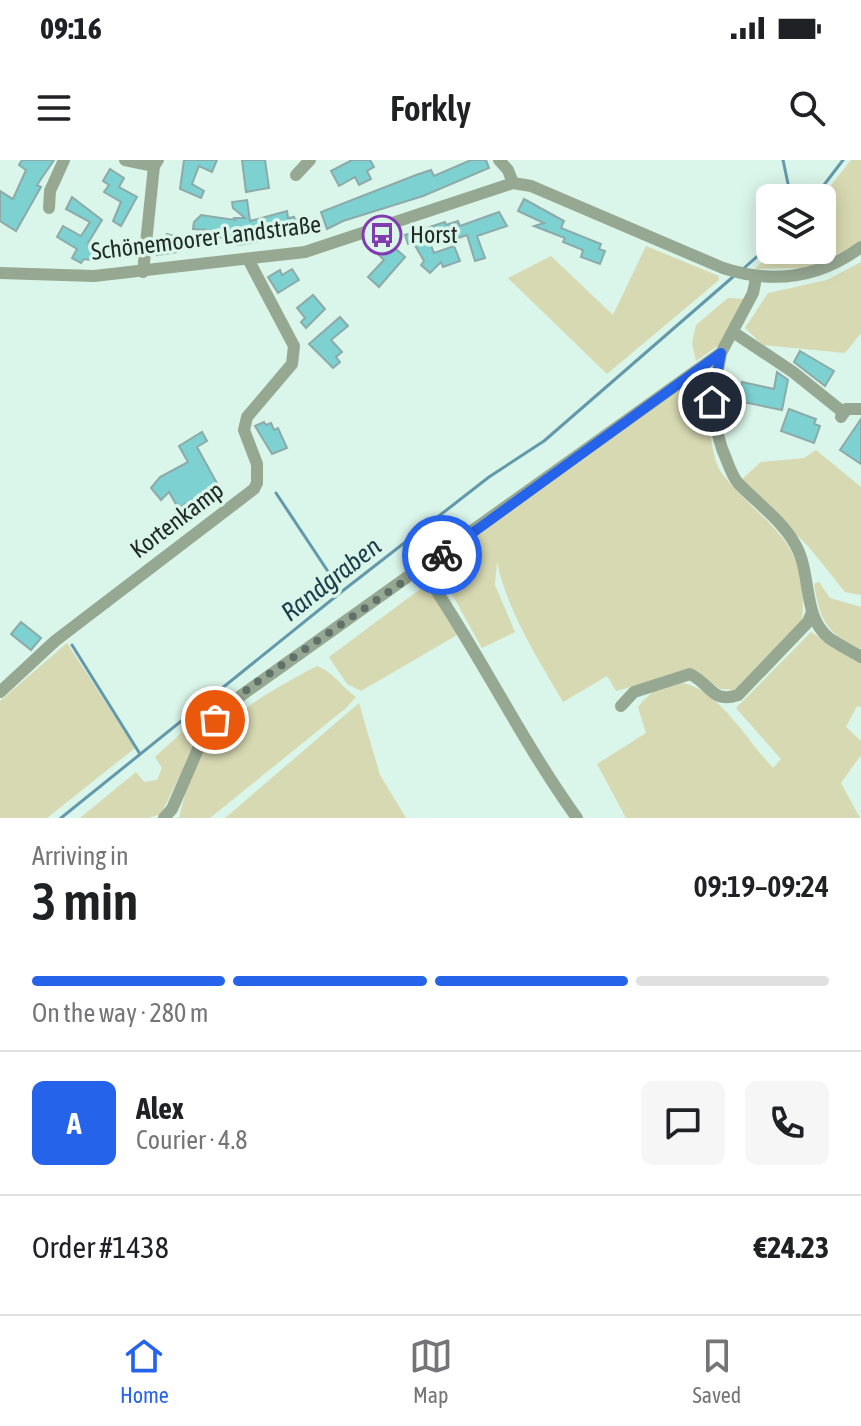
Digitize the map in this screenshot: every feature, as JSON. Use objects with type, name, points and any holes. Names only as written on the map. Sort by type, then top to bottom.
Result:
[{"type":"street","points":[[49,208],[50,191],[64,160]]},
{"type":"street","points":[[125,160],[156,163],[143,272]]},
{"type":"street","points":[[296,175],[310,160]]},
{"type":"street","points":[[499,160],[508,170],[513,183],[531,186],[751,277],[809,274],[861,247]]},
{"type":"street","name":"Schönemoorer Landstraße","points":[[0,273],[63,277],[143,272],[305,252],[513,183]]},
{"type":"street","name":"Kortenkamp","points":[[0,692],[55,641],[254,489],[257,464],[244,430],[247,417],[292,364],[294,346],[248,259]]},
{"type":"street","points":[[751,277],[753,293],[721,353],[712,402],[718,442],[735,479],[772,515],[796,546],[812,612],[828,637],[861,657]]},
{"type":"street","points":[[733,332],[793,372],[842,415],[846,409],[861,409]]},
{"type":"street","points":[[164,818],[172,809],[205,733],[225,707],[721,353]]},
{"type":"street","points":[[422,569],[463,628],[543,766],[577,818]]},
{"type":"street","points":[[621,706],[634,692],[690,674],[703,680],[717,697],[725,699],[738,695],[808,622],[812,612]]},
{"type":"green space","points":[[851,160],[861,160],[861,243],[836,255],[836,184],[832,184]]},
{"type":"green space","points":[[646,246],[719,276],[719,280],[607,374],[508,278],[551,256],[613,315]]},
{"type":"green space","points":[[861,262],[861,333],[845,353],[763,345],[745,328],[768,293],[827,280]]},
{"type":"green space","points":[[760,264],[818,264],[810,268],[755,269]]},
{"type":"green space","points":[[728,298],[745,299],[719,345],[696,361],[692,343],[696,325]]},
{"type":"green space","points":[[709,366],[713,372],[711,440],[718,466],[792,553],[803,593],[802,621],[734,690],[720,689],[693,670],[616,691],[607,676],[563,702],[516,617],[497,562],[495,585],[515,632],[482,648],[445,582],[444,558]]},
{"type":"green space","points":[[816,450],[861,487],[861,595],[845,592],[808,546],[741,480],[761,462],[804,458]]},
{"type":"green space","points":[[819,582],[830,598],[861,607],[861,651],[840,638],[827,625],[819,609],[814,584]]},
{"type":"green space","points":[[427,584],[457,635],[361,691],[347,684],[329,657]]},
{"type":"green space","points":[[811,632],[861,662],[861,707],[857,706],[846,727],[861,741],[861,755],[841,783],[860,818],[626,818],[597,764],[646,733],[638,707],[658,689],[677,683],[695,687],[729,715],[773,768],[781,759],[736,708]]},
{"type":"green space","points":[[67,643],[135,748],[47,818],[0,818],[0,701]]},
{"type":"green space","points":[[317,666],[356,697],[210,818],[179,818],[195,765],[210,742],[252,704]]},
{"type":"green space","points":[[359,703],[380,775],[406,818],[225,818]]},
{"type":"green space","points":[[202,714],[209,716],[161,814],[148,818],[80,818],[136,772],[144,782],[157,780],[162,768],[155,757]]},
{"type":"building","points":[[22,160],[54,160],[37,185],[41,187],[16,231],[0,221],[0,191],[13,199],[26,170],[19,165]]},
{"type":"building","points":[[184,160],[217,160],[212,172],[199,166],[192,184],[204,191],[201,198],[180,189]]},
{"type":"building","points":[[242,160],[265,160],[269,188],[246,192]]},
{"type":"building","points":[[352,160],[370,160],[374,167],[367,171],[371,179],[359,185],[355,177],[339,186],[331,171]]},
{"type":"building","points":[[471,160],[486,160],[489,168],[423,196],[327,229],[321,212],[416,175],[431,170],[434,176]]},
{"type":"building","points":[[110,169],[124,178],[119,187],[137,197],[121,226],[113,221],[121,202],[104,192],[109,185],[103,181]]},
{"type":"building","points":[[72,197],[102,220],[88,243],[100,246],[97,261],[84,259],[81,263],[72,258],[77,249],[57,237],[63,226],[81,236],[90,222],[66,209]]},
{"type":"building","points":[[524,199],[564,221],[561,228],[601,244],[599,249],[605,251],[600,264],[581,257],[583,250],[563,242],[565,238],[534,226],[544,223],[518,211]]},
{"type":"building","points":[[247,200],[250,221],[287,211],[288,218],[307,217],[312,231],[298,235],[295,225],[255,237],[256,242],[238,245],[237,239],[206,235],[207,230],[193,229],[194,222],[201,215],[235,220],[245,218],[233,208],[232,202]]},
{"type":"building","points":[[499,212],[507,226],[477,236],[485,258],[475,261],[467,235],[450,241],[447,229],[427,236],[434,253],[454,246],[460,261],[443,267],[441,262],[430,273],[421,265],[424,261],[413,242],[408,244],[405,235],[445,222],[446,225],[458,221],[460,226]]},
{"type":"building","points":[[167,234],[180,238],[177,252],[157,255],[156,243],[165,242]]},
{"type":"building","points":[[387,241],[405,257],[379,287],[368,277],[384,260],[377,253]]},
{"type":"building","points":[[292,269],[299,280],[278,293],[268,277],[280,270],[282,275]]},
{"type":"building","points":[[313,295],[325,309],[306,328],[301,322],[305,318],[297,308]]},
{"type":"building","points":[[340,317],[348,326],[331,340],[342,352],[336,357],[340,362],[333,368],[309,344]]},
{"type":"building","points":[[800,351],[834,371],[825,386],[794,362]]},
{"type":"building","points":[[777,372],[788,380],[782,410],[738,401],[742,382],[774,389]]},
{"type":"building","points":[[789,409],[816,419],[814,424],[820,426],[814,443],[781,431]]},
{"type":"building","points":[[861,419],[861,464],[840,450]]},
{"type":"building","points":[[264,422],[266,425],[271,423],[274,430],[278,428],[287,448],[272,454],[255,426]]},
{"type":"building","points":[[202,432],[207,441],[197,447],[218,485],[178,508],[169,492],[161,500],[151,488],[160,477],[188,462],[179,446]]},
{"type":"building","points":[[21,622],[41,638],[31,650],[11,634]]},
{"type":"waterway","name":"Randgraben","points":[[783,160],[788,184]]},
{"type":"waterway","points":[[825,184],[843,160]]},
{"type":"waterway","name":"Randgraben","points":[[743,269],[756,257]]},
{"type":"waterway","name":"Randgraben","points":[[61,818],[345,589],[489,477],[544,441],[734,276]]},
{"type":"waterway","points":[[276,493],[333,579]]},
{"type":"waterway","points":[[72,645],[140,754]]},
{"type":"way so far","points":[[215,720],[225,707],[250,687],[442,555]]},
{"type":"place","name":"Horst","points":[[382,235]]},
{"type":"route","points":[[442,555],[721,353],[712,402]]}]
